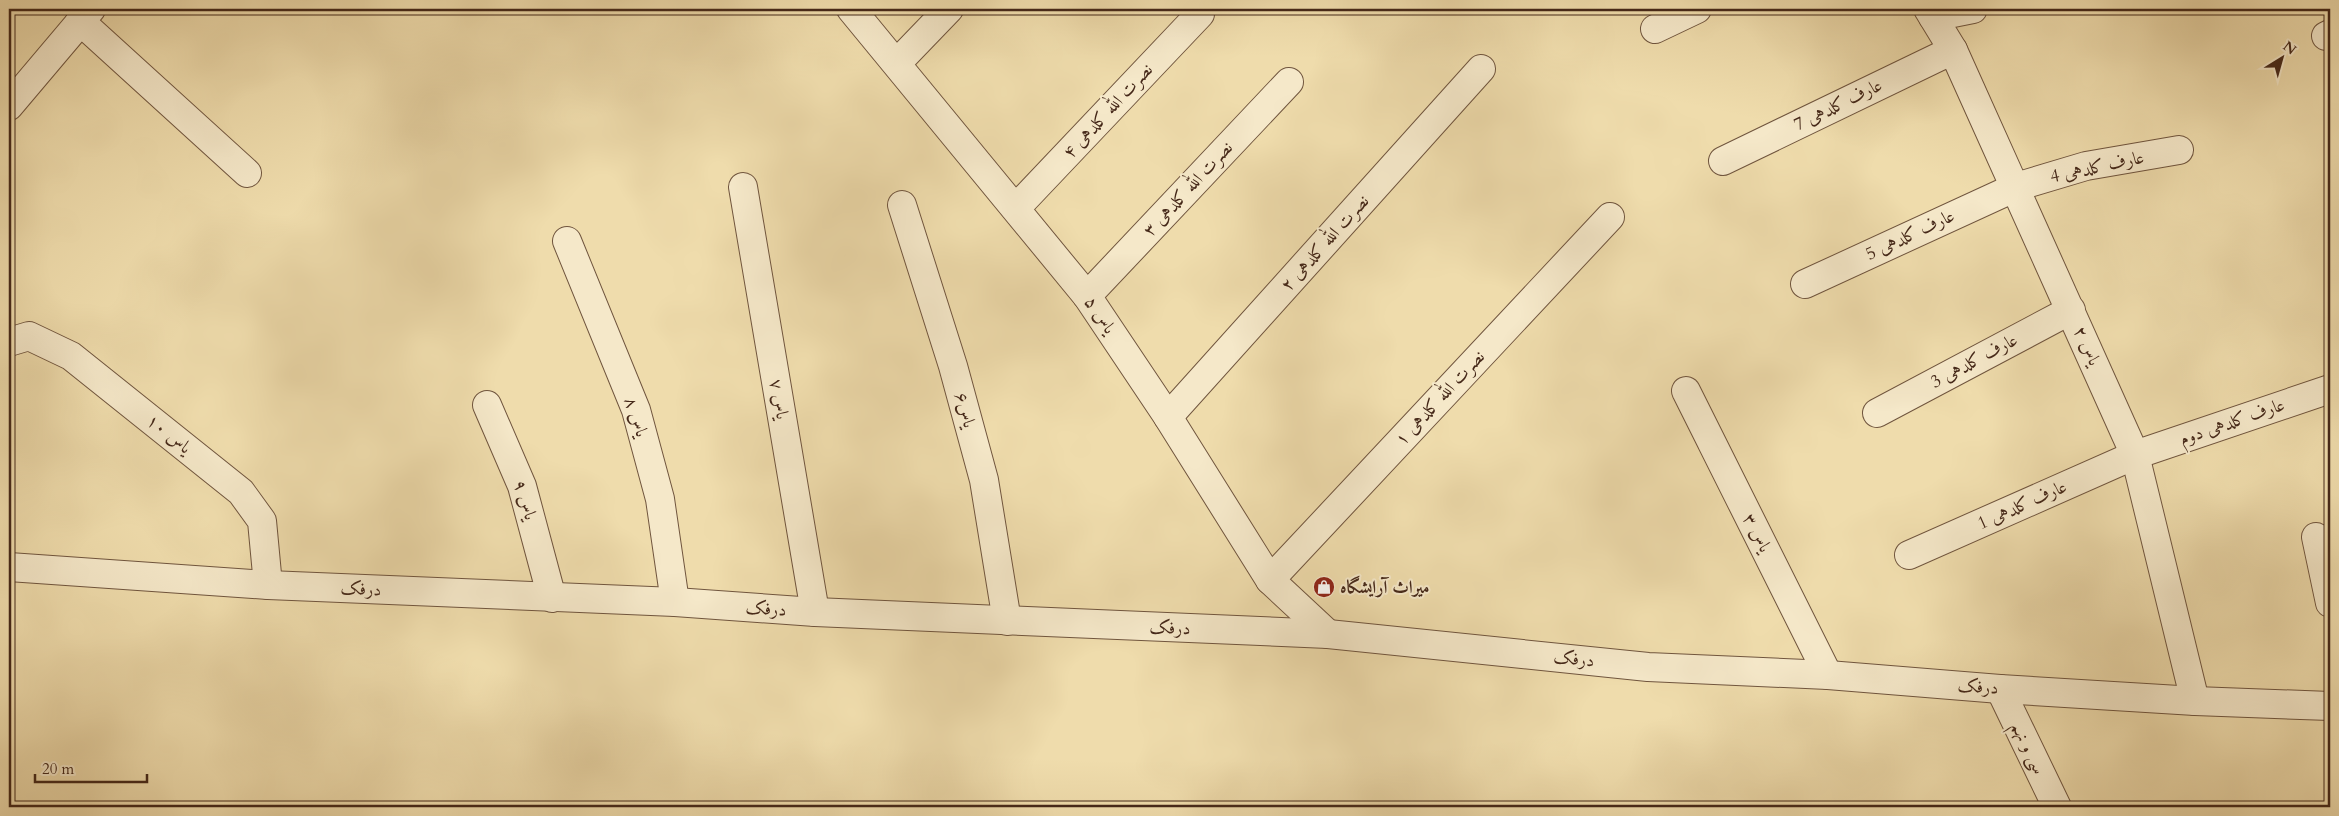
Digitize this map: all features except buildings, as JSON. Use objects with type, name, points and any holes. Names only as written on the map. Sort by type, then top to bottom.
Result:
[{"type":"street","name":"یاس ۵","points":[[851,9],[1087,296],[1168,418],[1270,580],[1328,634]]},
{"type":"street","points":[[897,63],[948,9]]},
{"type":"street","points":[[1655,29],[1697,9]]},
{"type":"street","points":[[1931,13],[1973,9]]},
{"type":"street","name":"یاس ۲","points":[[1931,13],[1953,50],[2016,186],[2135,455],[2195,701]]},
{"type":"street","name":"نصرت الله کلدهی ۴","points":[[1016,208],[1200,14]]},
{"type":"street","points":[[9,106],[86,15],[247,173]]},
{"type":"street","name":"عارف کلدهی 7","points":[[1723,161],[1953,50]]},
{"type":"street","name":"نصرت الله کلدهی ۲","points":[[1168,418],[1481,69]]},
{"type":"street","name":"نصرت الله کلدهی ۳","points":[[1087,296],[1289,82]]},
{"type":"street","name":"عارف کلدهی 4","points":[[2016,186],[2086,166],[2179,150]]},
{"type":"street","name":"عارف کلدهی 5","points":[[1805,284],[2016,186]]},
{"type":"street","name":"یاس ۷","points":[[743,187],[815,612]]},
{"type":"street","name":"یاس۶","points":[[902,205],[953,366],[984,480],[1007,621]]},
{"type":"street","name":"نصرت الله کلدهی ۱","points":[[1270,580],[1610,217]]},
{"type":"street","name":"یاس ۸","points":[[567,241],[636,410],[660,499],[675,602]]},
{"type":"street","name":"عارف کلدهی 3","points":[[1877,413],[2071,310]]},
{"type":"street","name":"یاس ۱۰","points":[[9,342],[29,336],[71,356],[241,492],[262,521],[268,585]]},
{"type":"street","name":"عارف کلدهی دوم","points":[[2135,455],[2330,389]]},
{"type":"street","name":"یاس ۳","points":[[1686,391],[1828,675]]},
{"type":"street","name":"یاس ۹","points":[[487,405],[522,486],[552,598]]},
{"type":"street","name":"عارف کلدهی 1","points":[[1909,555],[2135,455]]},
{"type":"street","points":[[2316,537],[2330,603]]},
{"type":"street","name":"درفک","points":[[9,568],[268,585],[675,602],[815,612],[1007,621],[1328,634],[1648,666],[1828,675],[2000,689],[2195,701],[2330,706]]},
{"type":"street","name":"سی و نهم","points":[[2000,689],[2057,807]]},
{"type":"place","name":"میراث آرایشگاه","points":[[1324,587]]}]
